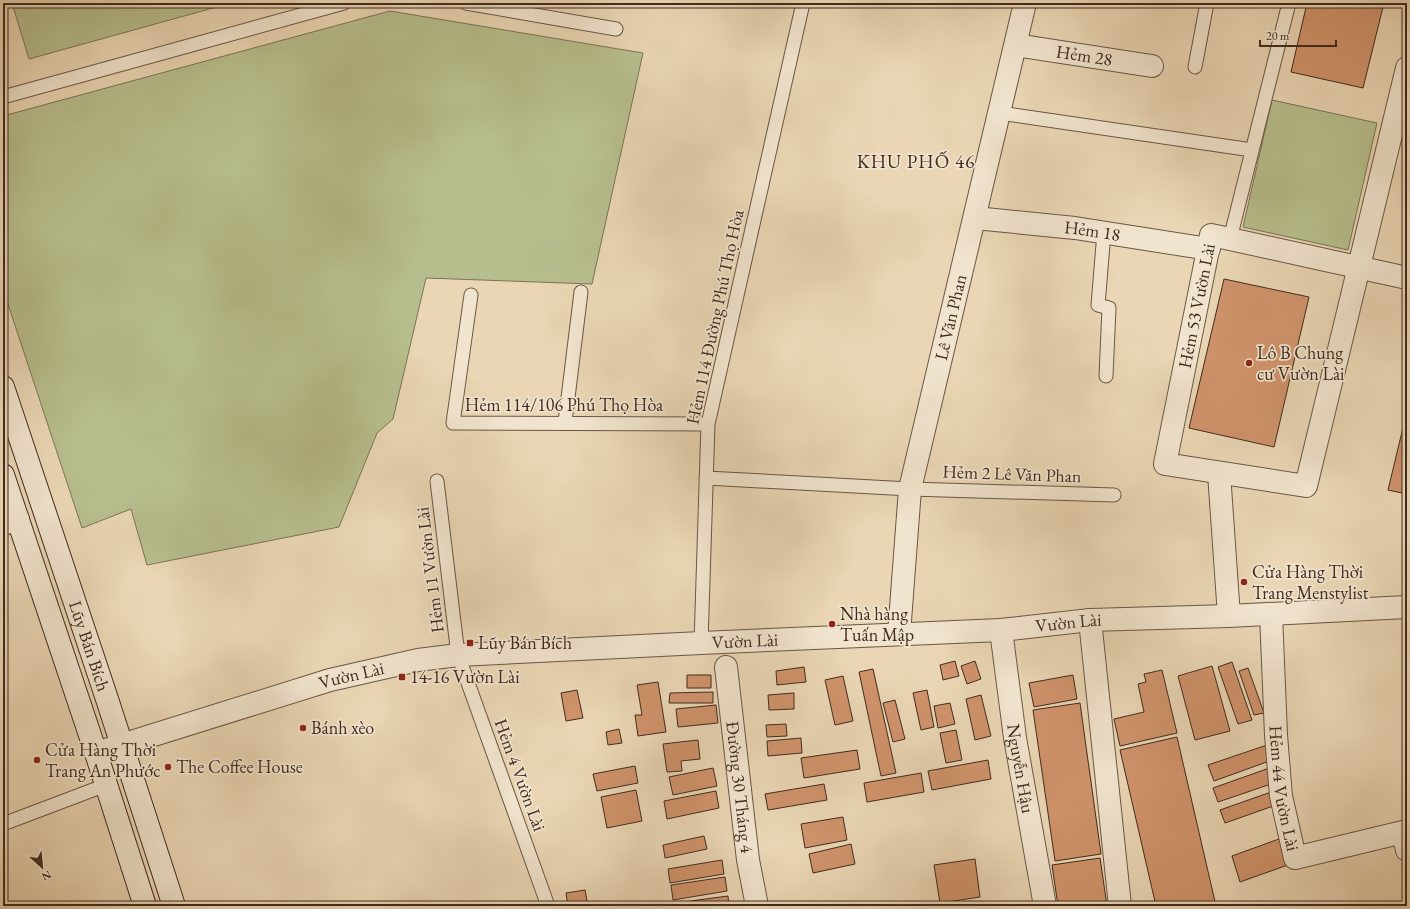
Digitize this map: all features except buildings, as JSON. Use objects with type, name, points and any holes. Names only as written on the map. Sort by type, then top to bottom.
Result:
[{"type":"street","name":"Lê Văn Phan","points":[[900,634],[910,489],[1025,3]]},
{"type":"street","name":"Hẻm 28","points":[[1016,45],[1152,66]]},
{"type":"street","name":"Hẻm 53 Vườn Lài","points":[[1230,239],[1211,234],[1165,464],[1306,486],[1358,267],[1402,112],[1407,68]]},
{"type":"street","name":"Hẻm 18","points":[[975,218],[1075,228],[1209,249]]},
{"type":"street","points":[[1230,239],[1407,278]]},
{"type":"street","name":"Lũy Bán Bích","points":[[3,387],[174,906]]},
{"type":"street","points":[[1219,472],[1229,616]]},
{"type":"street","name":"Lũy Bán Bích","points":[[3,475],[10,521],[96,753],[145,906]]},
{"type":"street","name":"Vườn Lài","points":[[96,753],[330,680],[418,660],[458,655],[1001,630],[1090,620],[1229,616],[1407,607]]},
{"type":"street","name":"Hẻm 44 Vườn Lài","points":[[1271,614],[1276,728],[1281,796],[1295,858],[1403,832],[1407,850]]},
{"type":"street","points":[[1090,620],[1120,906]]},
{"type":"street","name":"Nguyễn Hậu","points":[[1001,630],[1015,738],[1045,906]]},
{"type":"street","name":"Đường 30 Tháng 4","points":[[726,667],[748,860],[757,906]]},
{"type":"lane","points":[[3,97],[306,8],[344,3]]},
{"type":"lane","points":[[466,3],[616,29]]},
{"type":"lane","name":"Hẻm 114 Đường Phú Thọ Hòa","points":[[701,643],[708,424],[803,3]]},
{"type":"lane","points":[[1195,67],[1207,3]]},
{"type":"lane","name":"Hẻm 53 Vườn Lài","points":[[1230,239],[1289,3]]},
{"type":"lane","points":[[1000,113],[1252,150]]},
{"type":"lane","points":[[1104,232],[1098,306],[1109,308],[1106,376]]},
{"type":"lane","points":[[565,422],[581,292]]},
{"type":"lane","name":"Hẻm 114/106 Phú Thọ Hòa","points":[[471,295],[453,423],[565,422],[708,424]]},
{"type":"lane","name":"Hẻm 2 Lê Văn Phan","points":[[706,478],[910,489],[1114,495]]},
{"type":"lane","name":"Hẻm 11 Vườn Lài","points":[[437,481],[458,655]]},
{"type":"lane","name":"Hẻm 4 Vườn Lài","points":[[458,655],[548,906]]},
{"type":"lane","points":[[3,824],[106,784]]},
{"type":"green space","points":[[12,3],[231,3],[29,59]]},
{"type":"green space","points":[[390,11],[643,53],[592,284],[426,278],[393,419],[377,433],[339,527],[147,565],[131,509],[82,528],[3,289],[3,116]]},
{"type":"green space","points":[[1272,100],[1377,123],[1348,250],[1243,227]]},
{"type":"place","name":"Lô B Chung cư Vườn Lài","points":[[1249,363]]},
{"type":"place","name":"Cửa Hàng Thời Trang Menstylist","points":[[1244,582]]},
{"type":"place","name":"Nhà hàng Tuấn Mập","points":[[832,624]]},
{"type":"place","name":"Lũy Bán Bích","points":[[470,643]]},
{"type":"place","name":"14-16 Vườn Lài","points":[[402,677]]},
{"type":"place","name":"Bánh xèo","points":[[303,728]]},
{"type":"place","name":"Cửa Hàng Thời Trang An Phước","points":[[37,760]]},
{"type":"place","name":"The Coffee House","points":[[168,767]]},
{"type":"district","name":"KHU PHỐ 46","points":[[916,161]]}]
